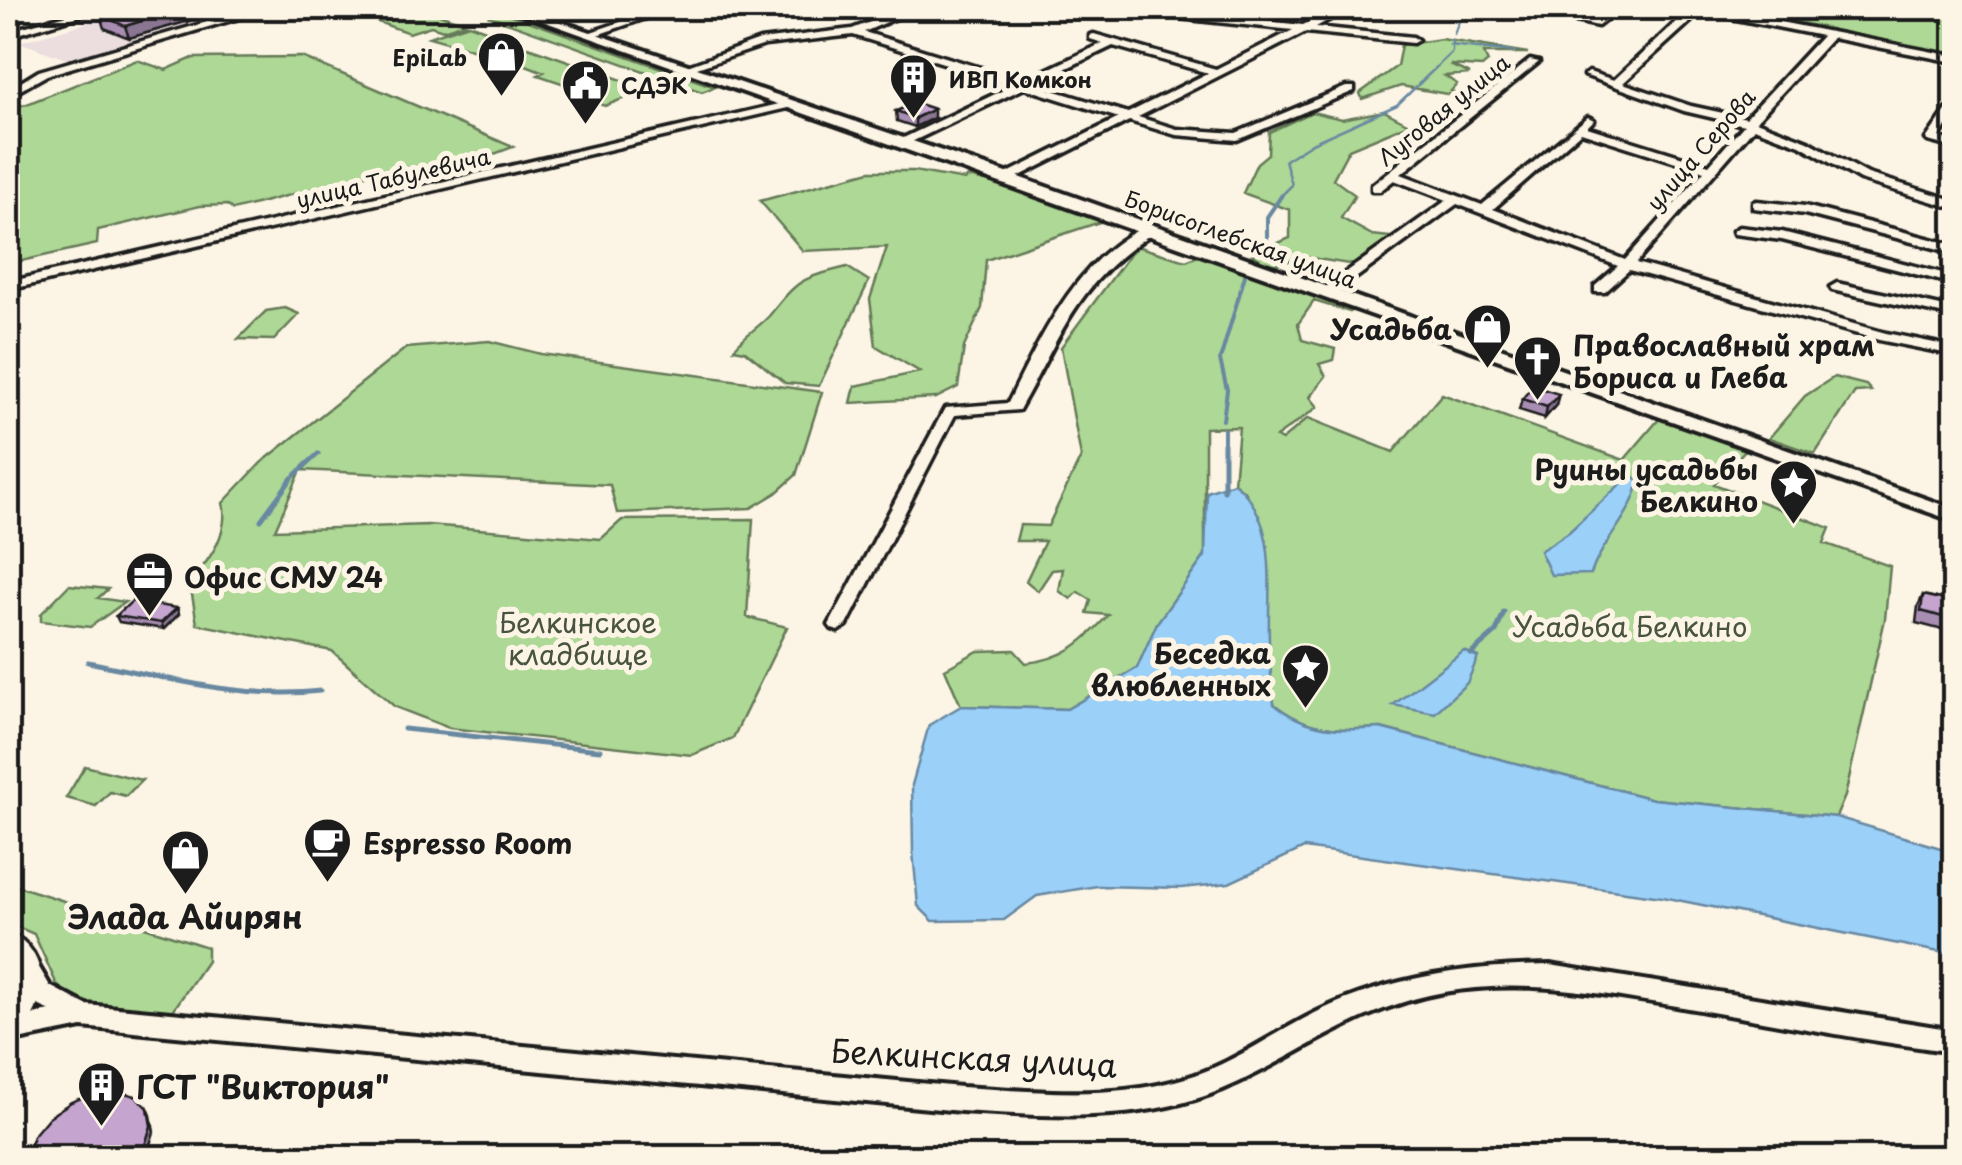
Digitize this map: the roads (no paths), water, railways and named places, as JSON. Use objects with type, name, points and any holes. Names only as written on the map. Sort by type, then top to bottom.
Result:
[{"type":"main road","points":[[8,1022],[22,999],[27,979],[16,954]]},
{"type":"street","points":[[8,34],[102,8]]},
{"type":"street","points":[[202,8],[229,18]]},
{"type":"street","points":[[8,94],[43,74],[267,8]]},
{"type":"street","name":"Борисоглебская улица","points":[[511,8],[1008,178],[1954,514]]},
{"type":"street","points":[[590,34],[670,8]]},
{"type":"street","points":[[684,69],[764,42],[854,32],[914,8]]},
{"type":"street","points":[[1111,8],[1414,40]]},
{"type":"street","points":[[1008,178],[1346,8]]},
{"type":"street","points":[[1523,8],[1598,23],[1616,8]]},
{"type":"street","points":[[1616,84],[1638,59],[1674,36],[1697,8],[1954,59]]},
{"type":"street","points":[[854,32],[1127,120],[1176,132],[1237,137],[1350,90]]},
{"type":"street","name":"улица Серова","points":[[1600,289],[1830,34]]},
{"type":"street","points":[[1094,37],[1216,72]]},
{"type":"street","points":[[901,143],[1113,42]]},
{"type":"street","name":"Луговая улица","points":[[1376,188],[1534,62]]},
{"type":"street","points":[[1589,75],[1688,109],[1752,123],[1804,144],[1864,178],[1954,204]]},
{"type":"street","name":"улица Табулевича","points":[[8,286],[788,105]]},
{"type":"street","points":[[1954,107],[1932,139],[1954,144]]},
{"type":"street","points":[[1483,211],[1584,124],[1710,169]]},
{"type":"street","points":[[1393,175],[1626,264],[1811,318],[1954,350]]},
{"type":"street","points":[[1326,293],[1456,199]]},
{"type":"street","points":[[1757,205],[1881,223],[1954,249]]},
{"type":"street","points":[[838,625],[950,411],[1014,407],[1062,310],[1122,244],[1149,229]]},
{"type":"street","points":[[1740,231],[1782,236],[1857,260],[1954,280]]},
{"type":"street","points":[[1837,286],[1954,313]]},
{"type":"street","name":"Белкинская улица","points":[[16,954],[40,994],[82,1016]]},
{"type":"street","name":"Белкинская улица","points":[[8,1031],[82,1016],[1044,1103],[1137,1100],[1178,1092],[1257,1061],[1358,1006],[1440,979],[1489,975],[1550,974],[1954,1041]]},
{"type":"water","points":[[1630,475],[1639,480],[1636,493],[1591,574],[1551,575],[1540,551],[1569,532]]},
{"type":"water","points":[[1234,483],[1249,498],[1265,535],[1274,704],[1286,713],[1324,727],[1380,728],[1653,799],[1836,817],[1954,852],[1954,955],[1662,897],[1304,848],[1229,883],[1182,888],[1097,886],[1037,896],[1004,920],[933,921],[918,906],[913,852],[912,785],[929,725],[961,706],[1067,709],[1137,668],[1157,623],[1205,556],[1207,492]]},
{"type":"water","points":[[1464,651],[1478,657],[1467,683],[1435,713],[1393,705]]},
{"type":"waterway","points":[[1454,34],[1464,8]]},
{"type":"waterway","points":[[1452,41],[1452,45]]},
{"type":"waterway","points":[[1282,195],[1292,185],[1285,160],[1312,143],[1397,105],[1452,52],[1452,45]]},
{"type":"waterway","points":[[1452,45],[1515,52]]},
{"type":"waterway","points":[[1267,242],[1267,217],[1282,195]]},
{"type":"waterway","points":[[1223,420],[1227,390],[1220,360],[1246,272]]},
{"type":"waterway","points":[[1224,429],[1224,491]]},
{"type":"waterway","points":[[295,475],[318,454]]},
{"type":"waterway","points":[[261,520],[292,478]]},
{"type":"waterway","points":[[1471,654],[1496,632],[1504,612]]},
{"type":"waterway","points":[[88,662],[232,690],[320,691]]},
{"type":"waterway","points":[[404,729],[600,750]]},
{"type":"place","name":"EpiLab","points":[[502,98]]},
{"type":"place","name":"ИВП Комкон","points":[[914,120]]},
{"type":"place","name":"СДЭК","points":[[586,126]]},
{"type":"place","name":"Усадьба","points":[[1487,370]]},
{"type":"place","name":"Православный храм Бориса и Глеба","points":[[1538,402]]},
{"type":"place","name":"Руины усадьбы Белкино","points":[[1793,526]]},
{"type":"place","name":"Офис СМУ 24","points":[[149,618]]},
{"type":"place","name":"Беседка влюбленных","points":[[1306,710]]},
{"type":"place","name":"Espresso Room","points":[[328,884]]},
{"type":"place","name":"Элада Айирян","points":[[185,896]]},
{"type":"place","name":"ГСТ \"Виктория\"","points":[[101,1128]]},
{"type":"park label","name":"Усадьба Белкино","points":[[1630,625]]},
{"type":"park label","name":"Белкинское кладбище","points":[[578,637]]}]
